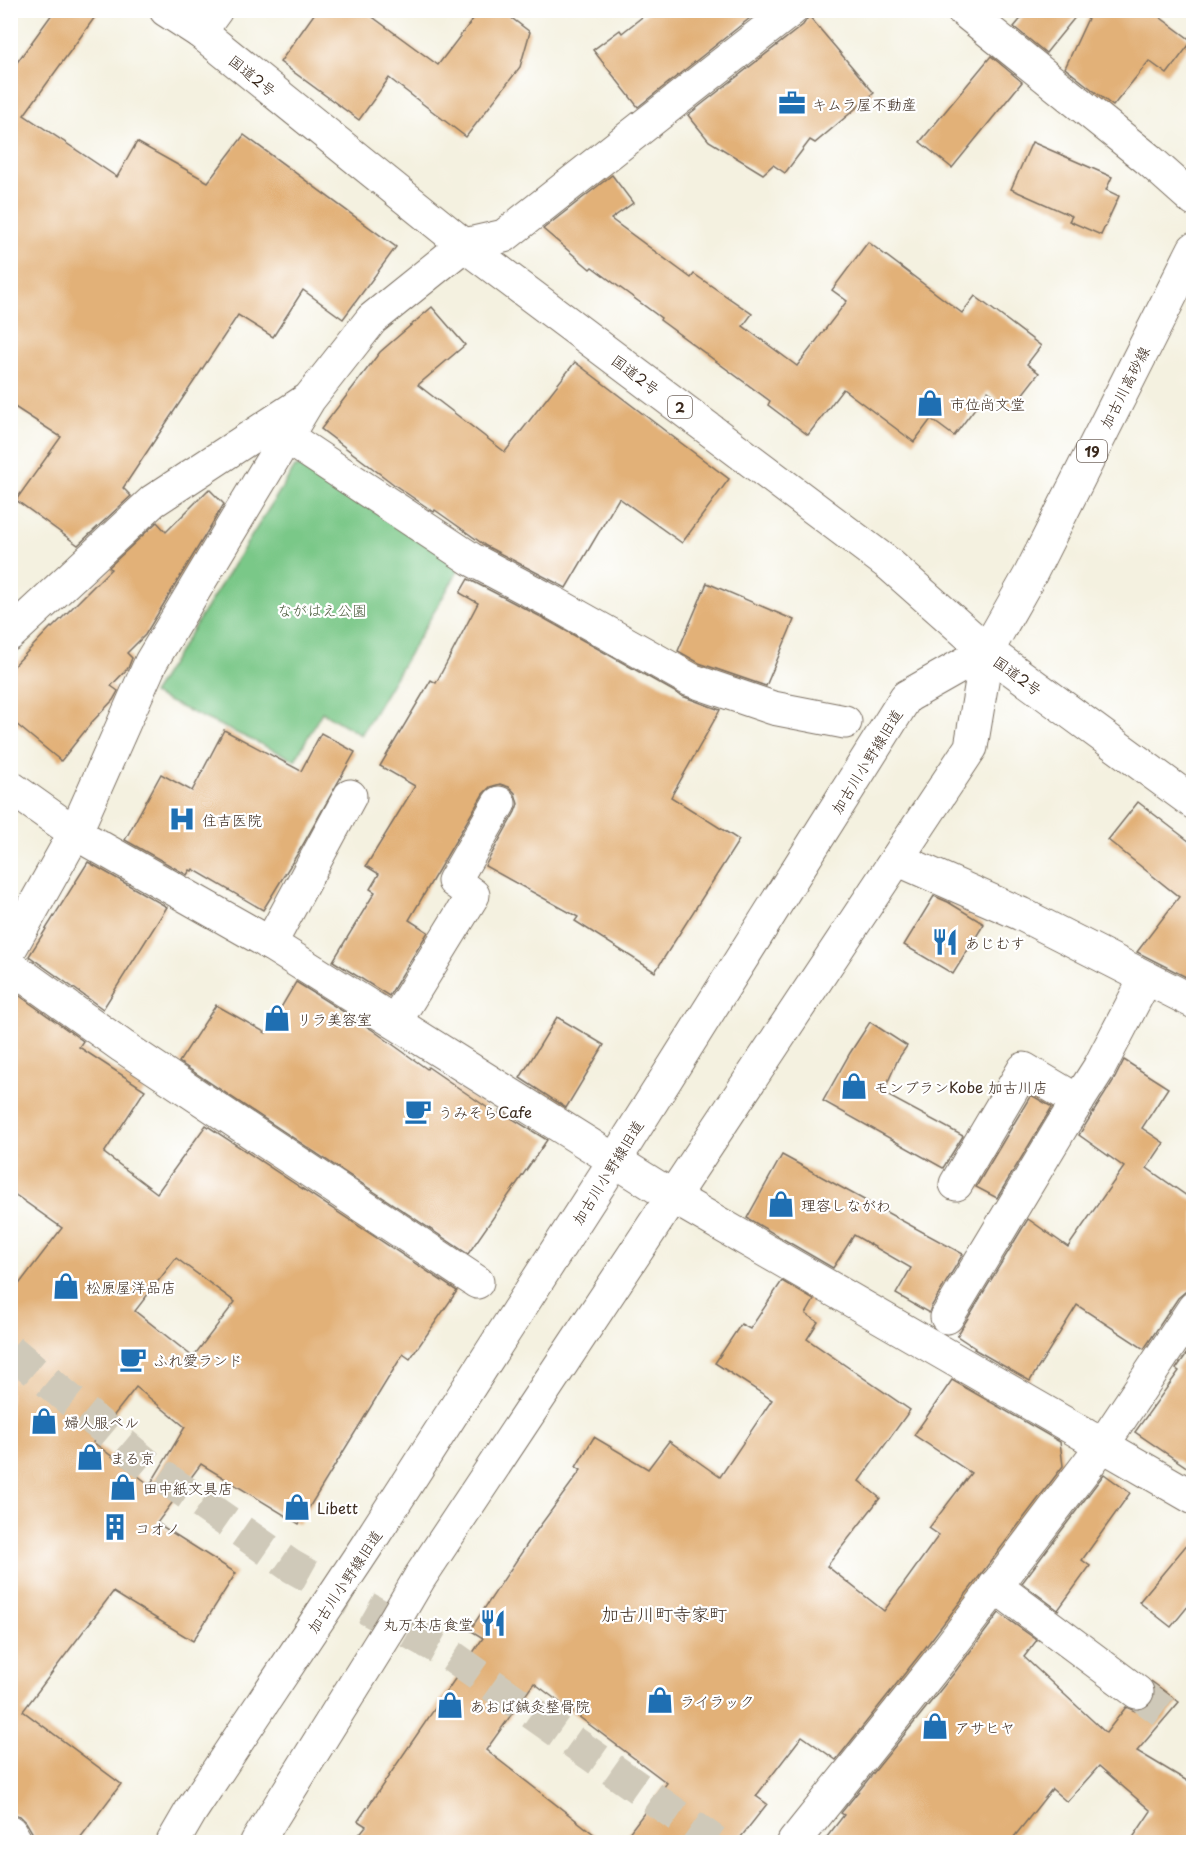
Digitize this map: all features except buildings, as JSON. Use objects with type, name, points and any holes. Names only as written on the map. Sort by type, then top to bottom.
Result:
[{"type":"main road","name":"国道2号","points":[[166,10],[208,21],[464,245],[890,565],[987,651],[1194,803]]},
{"type":"main road","points":[[10,949],[75,833],[152,662],[309,399],[372,319],[464,245],[504,236],[790,10]]},
{"type":"main road","points":[[963,10],[1148,159],[1194,200]]},
{"type":"main road","name":"加古川高砂線","points":[[987,651],[1030,575],[1194,249]]},
{"type":"main road","points":[[10,634],[153,501],[309,399]]},
{"type":"main road","points":[[287,437],[471,559],[691,680],[773,708],[845,722]]},
{"type":"main road","points":[[257,1842],[420,1576],[971,747],[987,651]]},
{"type":"main road","name":"加古川小野線旧道","points":[[173,1842],[615,1160],[906,697],[987,651]]},
{"type":"main road","points":[[10,787],[75,833],[270,944],[673,1197],[1194,1498]]},
{"type":"main road","points":[[270,944],[350,796]]},
{"type":"main road","points":[[395,1022],[473,895],[454,881],[500,803]]},
{"type":"main road","points":[[897,859],[1021,914],[1194,1002]]},
{"type":"main road","points":[[10,966],[122,1046],[282,1154],[477,1281]]},
{"type":"main road","points":[[947,1317],[1099,1068],[1146,978]]},
{"type":"main road","points":[[956,1184],[1024,1069],[1078,1101]]},
{"type":"main road","points":[[794,1842],[940,1660],[1102,1446],[1194,1308]]},
{"type":"main road","points":[[995,1586],[1137,1692]]},
{"type":"main road","points":[[10,1832],[16,1842]]},
{"type":"green space","name":"ながはえ公園","points":[[305,465],[463,563],[361,735],[322,712],[295,760],[152,694],[295,467]]},
{"type":"tunnel","points":[[10,1350],[155,1471],[291,1566],[447,1653],[715,1842]]},
{"type":"tunnel","points":[[1137,1692],[1168,1715]]},
{"type":"place","name":"キムラ屋不動産","points":[[792,103]]},
{"type":"place","name":"市位尚文堂","points":[[930,403]]},
{"type":"place","name":"住吉医院","points":[[182,819]]},
{"type":"place","name":"あじむす","points":[[945,942]]},
{"type":"place","name":"リラ美容室","points":[[277,1018]]},
{"type":"place","name":"モンブランKobe 加古川店","points":[[854,1086]]},
{"type":"place","name":"うみそらCafe","points":[[418,1111]]},
{"type":"place","name":"理容しながわ","points":[[781,1204]]},
{"type":"place","name":"松原屋洋品店","points":[[66,1286]]},
{"type":"place","name":"ふれ愛ランド","points":[[133,1359]]},
{"type":"place","name":"婦人服ベル","points":[[44,1421]]},
{"type":"place","name":"まる京","points":[[90,1457]]},
{"type":"place","name":"田中紙文具店","points":[[123,1487]]},
{"type":"place","name":"Libett","points":[[297,1507]]},
{"type":"place","name":"コオノ","points":[[115,1527]]},
{"type":"place","name":"丸万本店食堂","points":[[493,1623]]},
{"type":"place","name":"ライラック","points":[[660,1700]]},
{"type":"place","name":"あおば鍼灸整骨院","points":[[450,1705]]},
{"type":"place","name":"アサヒヤ","points":[[935,1726]]},
{"type":"district","name":"加古川町寺家町","points":[[664,1613]]}]
